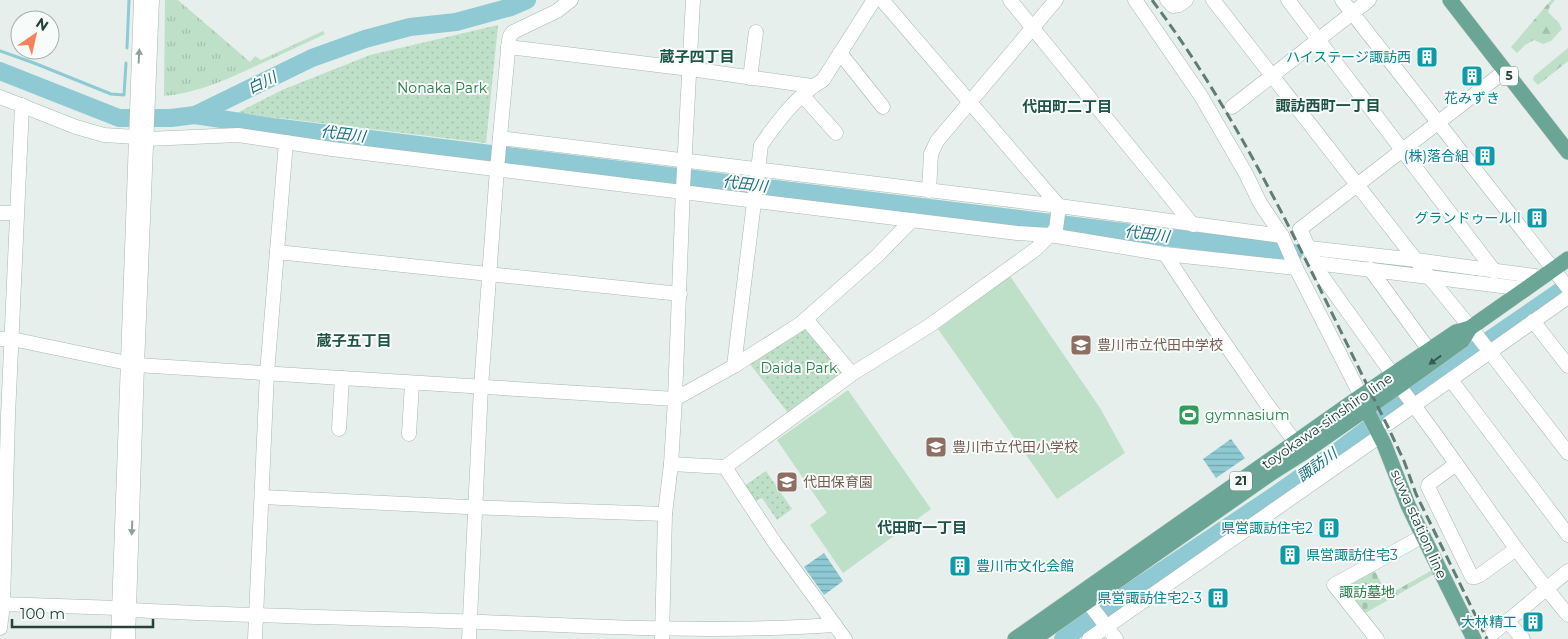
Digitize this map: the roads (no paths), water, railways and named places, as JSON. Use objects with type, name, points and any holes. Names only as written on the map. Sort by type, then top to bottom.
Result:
[{"type":"main road","name":"5","points":[[1453,1],[1568,152]]},
{"type":"main road","name":"toyokawa-sinshiro line","points":[[1034,639],[1270,474],[1299,448],[1365,407],[1475,333],[1526,289],[1556,279],[1568,260]]},
{"type":"main road","name":"toyokawa-sinshiro line","points":[[1398,384],[1429,350],[1456,332],[1475,333]]},
{"type":"main road","name":"suwa station line","points":[[1365,407],[1382,430],[1408,505],[1474,639]]},
{"type":"main road","name":"toyokawa-sinshiro line","points":[[1015,639],[1086,601]]},
{"type":"street","points":[[118,639],[124,609],[142,105],[141,0]]},
{"type":"street","points":[[142,105],[152,0]]},
{"type":"street","points":[[469,639],[481,387],[497,166],[508,47],[510,36],[513,32],[557,11],[571,0]]},
{"type":"street","points":[[662,634],[665,514],[675,399],[693,0]]},
{"type":"street","points":[[734,366],[761,145],[779,120],[808,91],[823,80],[874,0]]},
{"type":"street","points":[[882,0],[1058,209]]},
{"type":"street","points":[[1010,0],[1193,225]]},
{"type":"street","points":[[929,191],[931,154],[937,141],[1056,0]]},
{"type":"street","points":[[1135,0],[1201,96],[1246,174],[1260,203],[1289,252],[1365,407]]},
{"type":"street","points":[[1167,0],[1173,6],[1179,5],[1186,0]]},
{"type":"street","points":[[1213,0],[1568,453]]},
{"type":"street","points":[[1288,0],[1495,272]]},
{"type":"street","points":[[1342,0],[1556,279]]},
{"type":"street","points":[[1232,107],[1369,0]]},
{"type":"street","points":[[750,78],[756,32]]},
{"type":"street","points":[[508,47],[690,69],[750,78],[808,91],[836,133]]},
{"type":"street","points":[[840,53],[883,107]]},
{"type":"street","points":[[1505,70],[1300,228],[1320,273],[1516,549],[1568,615]]},
{"type":"street","points":[[0,96],[76,127],[104,135],[238,135],[755,198],[1017,233],[1053,232],[1165,254],[1289,252]]},
{"type":"street","points":[[0,628],[6,339],[22,105]]},
{"type":"street","points":[[255,639],[267,373],[286,142]]},
{"type":"street","points":[[500,142],[929,191],[1193,225],[1289,252]]},
{"type":"street","points":[[670,464],[724,467],[852,374],[929,326],[1036,249],[1053,232],[1058,209]]},
{"type":"street","points":[[0,213],[16,214]]},
{"type":"street","points":[[6,339],[132,364],[675,399],[734,366],[800,324],[877,256],[912,220]]},
{"type":"street","points":[[277,252],[680,294]]},
{"type":"street","points":[[1165,254],[1213,327],[1299,448]]},
{"type":"street","points":[[1312,255],[1423,268],[1495,272],[1556,279]]},
{"type":"street","points":[[1312,255],[1370,269],[1423,268],[1526,289]]},
{"type":"street","points":[[1370,269],[1429,350]]},
{"type":"street","points":[[1089,639],[1104,624],[1382,430],[1489,351],[1568,297]]},
{"type":"street","points":[[806,319],[852,374]]},
{"type":"street","points":[[1533,321],[1568,366]]},
{"type":"street","points":[[339,429],[342,378]]},
{"type":"street","points":[[1451,380],[1568,535]]},
{"type":"street","points":[[409,434],[412,383]]},
{"type":"street","points":[[1456,464],[1429,484],[1428,487],[1472,577],[1475,578],[1480,575],[1516,549]]},
{"type":"street","points":[[724,467],[775,543],[845,639]]},
{"type":"street","points":[[262,497],[665,514]]},
{"type":"street","points":[[1377,639],[1334,584],[1423,536]]},
{"type":"street","points":[[1493,632],[1568,571]]},
{"type":"street","points":[[1086,601],[1116,639]]},
{"type":"street","points":[[1,604],[256,616],[470,622],[662,634],[835,624]]},
{"type":"street","points":[[124,609],[128,639]]},
{"type":"street","points":[[1507,621],[1522,639]]},
{"type":"water","points":[[1231,439],[1245,458],[1216,478],[1203,459]]},
{"type":"water","points":[[824,553],[843,581],[824,595],[804,567]]},
{"type":"waterway","points":[[127,48],[129,0]]},
{"type":"waterway","name":"白川","points":[[0,71],[119,118],[171,118],[195,115],[312,58],[365,39],[410,27],[456,22],[511,7],[527,0]]},
{"type":"waterway","points":[[0,51],[111,94],[124,95],[126,63]]},
{"type":"waterway","name":"代田川","points":[[195,115],[273,127],[1294,253]]},
{"type":"waterway","name":"代田川","points":[[1335,258],[1490,278]]},
{"type":"waterway","name":"諏訪川","points":[[1063,639],[1337,452],[1450,367],[1568,286]]},
{"type":"railway","points":[[1152,0],[1220,102],[1279,208],[1388,427],[1404,461],[1416,494],[1487,639]]},
{"type":"place","name":"ハイステージ諏訪西","points":[[1427,57]]},
{"type":"place","name":"花みずき","points":[[1472,76]]},
{"type":"place","name":"(株)落合組","points":[[1485,156]]},
{"type":"place","name":"グランドゥールII","points":[[1537,218]]},
{"type":"place","name":"豊川市立代田中学校","points":[[1081,345]]},
{"type":"place","name":"gymnasium","points":[[1189,415]]},
{"type":"place","name":"豊川市立代田小学校","points":[[936,447]]},
{"type":"place","name":"代田保育園","points":[[787,482]]},
{"type":"place","name":"県営諏訪住宅2","points":[[1329,528]]},
{"type":"place","name":"県営諏訪住宅3","points":[[1290,555]]},
{"type":"place","name":"豊川市文化会館","points":[[960,566]]},
{"type":"place","name":"県営諏訪住宅2-3","points":[[1218,598]]},
{"type":"place","name":"大林精工","points":[[1533,622]]},
{"type":"district","name":"蔵子四丁目","points":[[697,57]]},
{"type":"district","name":"諏訪西町一丁目","points":[[1328,106]]},
{"type":"district","name":"代田町二丁目","points":[[1067,107]]},
{"type":"district","name":"蔵子五丁目","points":[[354,341]]},
{"type":"district","name":"代田町一丁目","points":[[922,528]]},
{"type":"park label","name":"Nonaka Park","points":[[442,88]]},
{"type":"park label","name":"Daida Park","points":[[799,368]]},
{"type":"park label","name":"諏訪墓地","points":[[1367,592]]}]
